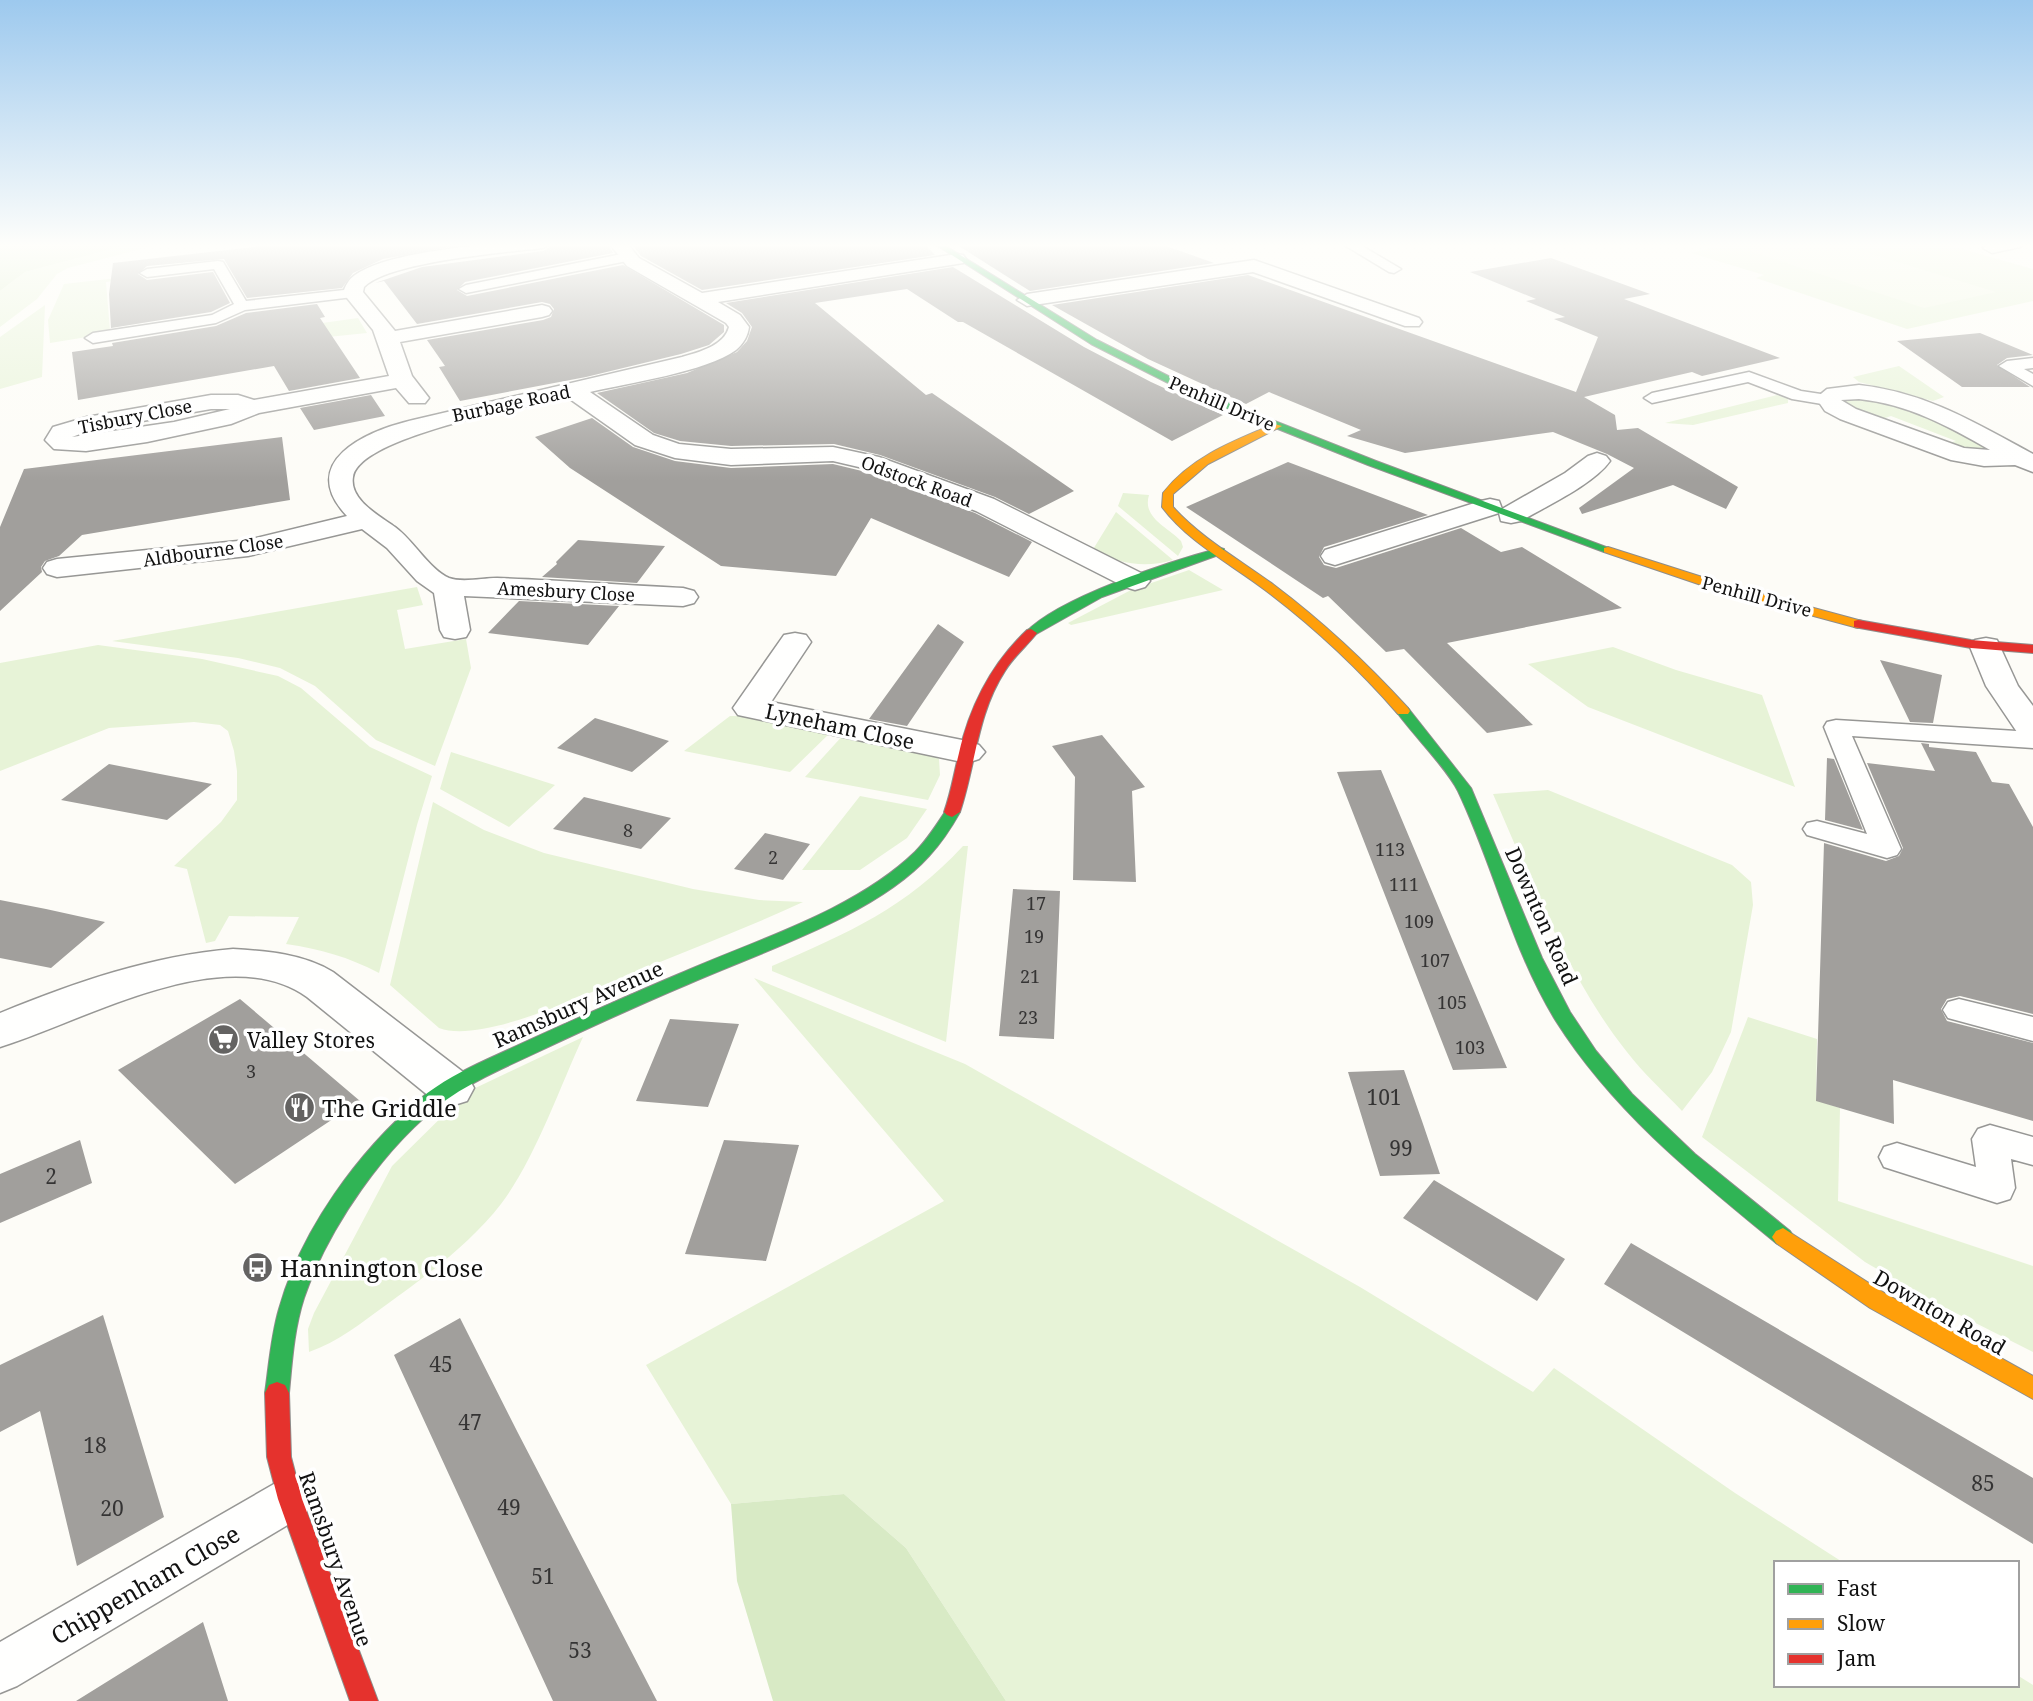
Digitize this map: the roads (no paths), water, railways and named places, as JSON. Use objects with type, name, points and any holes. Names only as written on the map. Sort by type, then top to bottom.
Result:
[{"type":"street","points":[[379,322],[389,338],[400,381],[410,393],[444,418]]},
{"type":"street","points":[[389,338],[477,322]]},
{"type":"street","name":"Burbage Road","points":[[448,588],[437,585],[406,550],[343,495],[339,476],[343,467],[359,452],[390,435],[444,418],[688,362],[727,346],[735,339],[739,327],[736,322]]},
{"type":"street","name":"Penhill Drive","points":[[1064,322],[1125,359],[1199,395],[1500,511],[1671,572],[1763,598],[1911,634],[1986,647],[2033,649]]},
{"type":"street","name":"Tisbury Close","points":[[252,407],[223,401],[195,405],[87,424],[62,432],[57,440],[63,444],[86,444],[219,420],[252,407],[400,381]]},
{"type":"street","name":"Odstock Road","points":[[572,390],[637,436],[675,450],[731,457],[833,454],[870,462],[985,506],[1135,581]]},
{"type":"street","points":[[1851,392],[1908,399],[1936,410],[2027,461],[1975,458],[1951,453],[1848,414],[1828,400],[1836,393],[1851,392]]},
{"type":"street","name":"Downton Road","points":[[1277,426],[1220,453],[1177,480],[1167,492],[1165,503],[1171,515],[1299,609],[1367,672],[1411,718],[1440,755],[1464,789],[1534,959],[1573,1033],[1608,1080],[1673,1147],[1756,1216],[1855,1287],[1959,1350],[2033,1388]]},
{"type":"street","points":[[1335,556],[1541,500],[1597,461]]},
{"type":"street","name":"Aldbourne Close","points":[[57,568],[248,548],[368,519]]},
{"type":"street","name":"Ramsbury Avenue","points":[[364,1701],[290,1499],[279,1457],[276,1403],[283,1345],[293,1298],[318,1241],[366,1170],[396,1133],[428,1103],[451,1088],[499,1062],[844,909],[870,894],[932,844],[945,826],[959,789],[973,726],[994,674],[1015,648],[1037,629],[1072,609],[1135,581],[1220,551]]},
{"type":"street","points":[[448,588],[454,629]]},
{"type":"street","name":"Amesbury Close","points":[[448,588],[683,597]]},
{"type":"street","name":"Lyneham Close","points":[[794,642],[750,708],[967,752]]},
{"type":"street","points":[[1986,647],[2002,686],[2033,731]]},
{"type":"street","points":[[4,1022],[174,972],[237,963],[279,967],[310,978],[451,1088]]},
{"type":"lane","points":[[93,338],[200,322]]},
{"type":"lane","points":[[2033,363],[2007,366],[2033,381]]},
{"type":"lane","points":[[1652,398],[1749,377],[1798,395],[1828,400]]},
{"type":"lane","points":[[1817,829],[1887,849],[1836,727],[2033,740]]},
{"type":"lane","points":[[1959,1010],[2033,1029]]},
{"type":"lane","points":[[1897,1157],[1997,1188],[1990,1139],[2033,1151]]},
{"type":"lane","name":"Chippenham Close","points":[[0,1669],[290,1499]]},
{"type":"place","name":"Valley Stores","points":[[224,1040]]},
{"type":"place","name":"The Griddle","points":[[299,1107]]},
{"type":"place","name":"Hannington Close","points":[[257,1267]]}]
